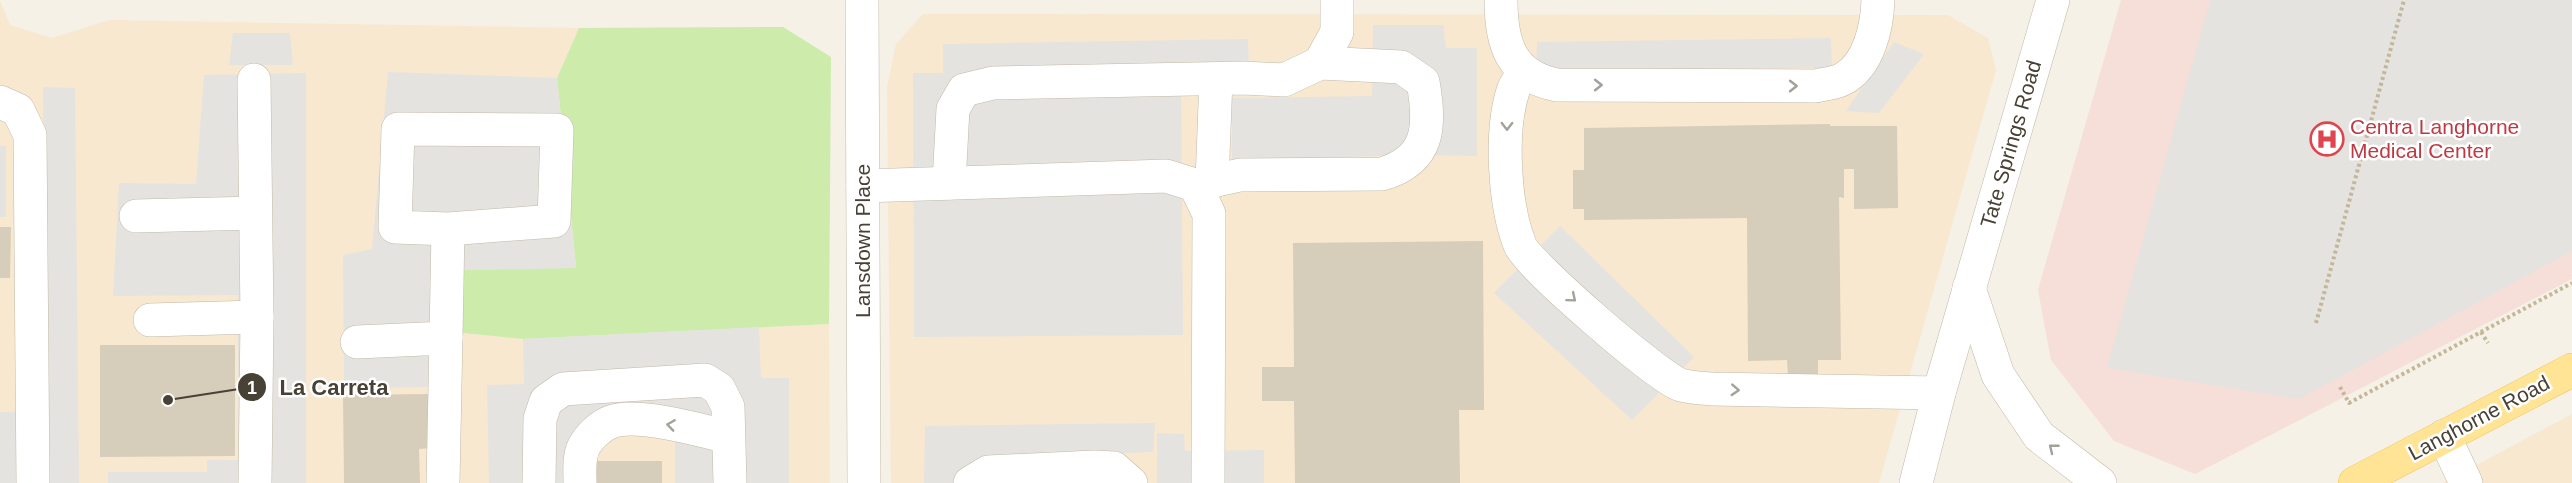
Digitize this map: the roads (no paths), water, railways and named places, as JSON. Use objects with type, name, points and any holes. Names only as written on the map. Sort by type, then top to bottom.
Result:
[{"type":"main road","name":"Langhorne Road","points":[[2355,483],[2572,370]]},
{"type":"street","name":"Lansdown Place","points":[[862,0],[864,483]]},
{"type":"street","points":[[1320,63],[1337,32],[1337,0]]},
{"type":"street","points":[[1501,0],[1501,25],[1510,55],[1532,77],[1557,85],[1816,86],[1843,80],[1861,64],[1877,18],[1878,0]]},
{"type":"street","name":"Tate Springs Road","points":[[1916,483],[1939,393],[2053,0]]},
{"type":"street","points":[[863,186],[1166,176],[1203,184],[1240,175],[1382,174],[1398,169],[1421,149],[1428,111],[1423,82],[1401,67],[1320,63],[1284,80],[993,83],[964,90],[953,109],[949,183]]},
{"type":"street","points":[[1532,77],[1514,88],[1507,115],[1507,169],[1511,215],[1521,247],[1542,273],[1657,371],[1680,385],[1713,389],[1939,393]]},
{"type":"street","points":[[1208,483],[1209,214],[1203,184],[1216,79]]},
{"type":"street","points":[[254,80],[257,317],[255,483]]},
{"type":"street","points":[[0,102],[18,110],[30,135],[33,483]]},
{"type":"street","points":[[398,129],[557,130],[554,221],[448,229],[395,227],[398,129]]},
{"type":"street","points":[[136,216],[255,213]]},
{"type":"street","points":[[443,483],[448,229]]},
{"type":"street","points":[[1969,288],[1998,375],[2039,436],[2100,483]]},
{"type":"street","points":[[150,320],[257,317]]},
{"type":"street","points":[[357,342],[446,338]]},
{"type":"street","points":[[539,483],[540,419],[546,401],[563,389],[705,380],[719,389],[728,407],[730,483]]},
{"type":"street","points":[[580,483],[580,466],[586,443],[594,433],[612,421],[650,422],[691,428],[728,437]]},
{"type":"street","points":[[2444,436],[2466,483]]},
{"type":"street","points":[[970,483],[988,472],[1094,467],[1114,468],[1130,482]]},
{"type":"place","name":"Centra Langhorne Medical Center","points":[[2327,139]]},
{"type":"place","name":"La Carreta","points":[[168,400]]}]
